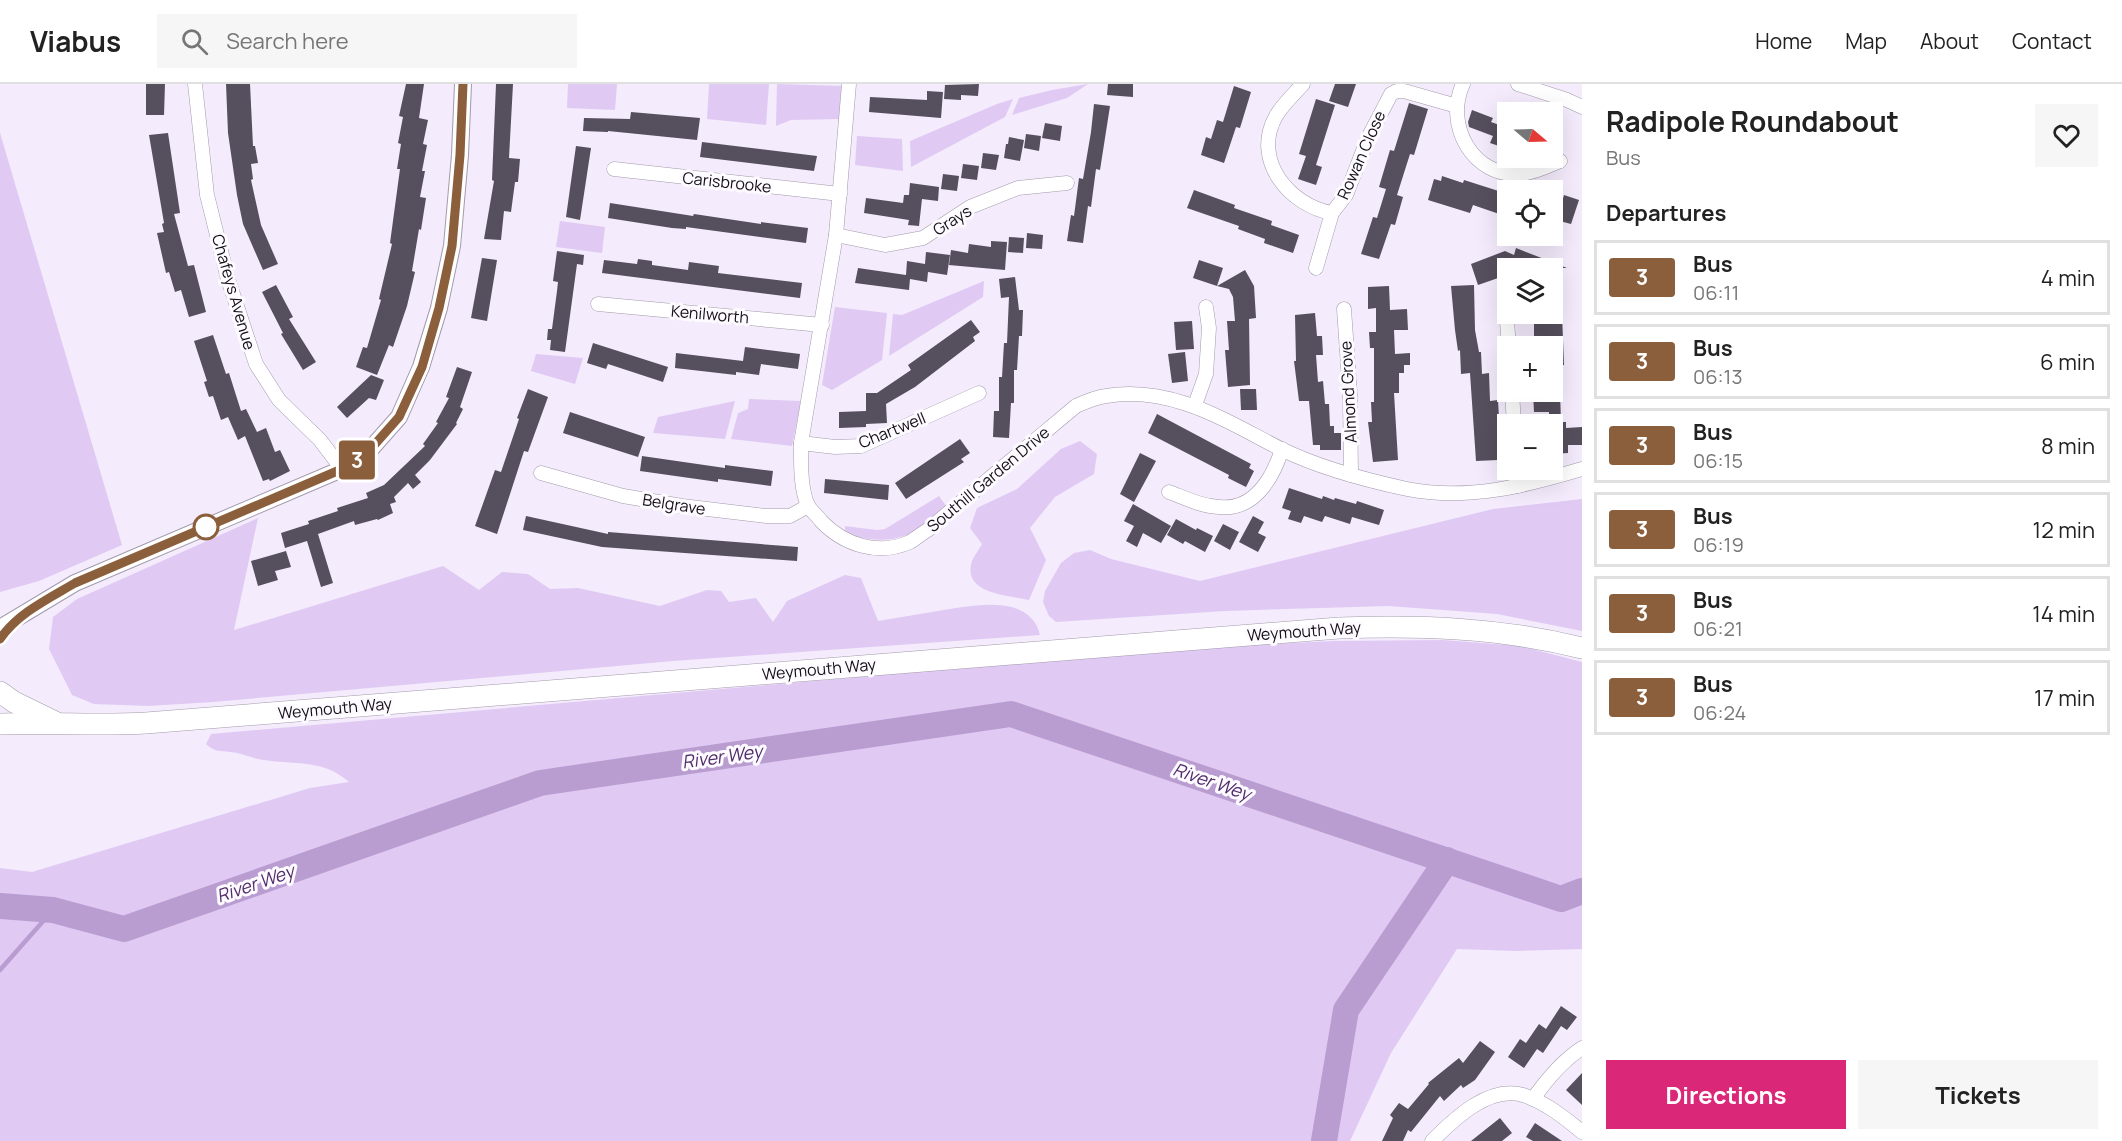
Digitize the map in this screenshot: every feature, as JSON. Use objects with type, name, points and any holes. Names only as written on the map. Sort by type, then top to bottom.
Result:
[{"type":"highway","name":"Weymouth Way","points":[[0,724],[146,723],[1339,628],[1414,626],[1463,629],[1511,634],[1582,648]]},
{"type":"highway","name":"Weymouth Way","points":[[0,692],[14,702],[55,722]]},
{"type":"street","name":"Chafeys Avenue","points":[[195,84],[207,195],[228,279],[256,364],[279,400],[320,440],[342,469]]},
{"type":"street","points":[[0,639],[8,625],[75,583],[342,469],[368,452],[399,417],[422,367],[439,308],[452,246],[460,155],[463,84]]},
{"type":"street","name":"Southill Garden Drive","points":[[849,84],[836,235],[801,442],[801,475],[808,506],[827,527],[841,538],[861,546],[885,549],[909,542],[929,529],[1076,406],[1104,396],[1142,393],[1195,405],[1282,449],[1351,475],[1409,489],[1456,494],[1517,486],[1582,469]]},
{"type":"street","name":"Rowan Close","points":[[1303,84],[1276,116],[1270,133],[1269,155],[1273,171],[1282,185],[1317,210],[1332,213]]},
{"type":"street","points":[[1463,84],[1457,106],[1458,126],[1465,145],[1477,159],[1492,169],[1507,173],[1521,174],[1539,168]]},
{"type":"street","points":[[1518,84],[1582,107]]},
{"type":"street","name":"Rowan Close","points":[[1316,268],[1332,213],[1346,195],[1368,138],[1391,94],[1404,91],[1457,106]]},
{"type":"street","points":[[1567,100],[1582,97]]},
{"type":"street","name":"Carisbrooke","points":[[614,169],[840,194]]},
{"type":"street","name":"Grays","points":[[836,235],[885,245],[923,238],[970,207],[1018,188],[1067,183]]},
{"type":"street","name":"Kenilworth","points":[[598,304],[822,325]]},
{"type":"street","points":[[1195,405],[1206,374],[1209,328],[1206,307]]},
{"type":"street","name":"Almond Grove","points":[[1344,309],[1350,394],[1351,475]]},
{"type":"street","name":"Chartwell","points":[[801,442],[835,447],[861,446],[979,393]]},
{"type":"street","points":[[1169,492],[1193,502],[1219,507],[1238,505],[1263,489],[1276,470],[1282,449]]},
{"type":"street","name":"Belgrave","points":[[541,473],[623,495],[682,506],[778,516],[790,516],[808,506]]},
{"type":"street","points":[[1517,480],[1517,486]]},
{"type":"street","points":[[1533,1099],[1549,1077],[1571,1055],[1582,1048]]},
{"type":"street","points":[[1432,1141],[1460,1115],[1485,1099],[1515,1094],[1533,1099],[1561,1115],[1579,1134]]},
{"type":"shaded area","points":[[568,84],[617,84],[615,110],[567,108]]},
{"type":"shaded area","points":[[709,84],[769,84],[766,125],[707,119]]},
{"type":"shaded area","points":[[777,84],[842,86],[840,119],[791,120],[776,126]]},
{"type":"shaded area","points":[[1088,84],[1067,98],[1012,115],[1019,98]]},
{"type":"shaded area","points":[[1013,99],[1005,117],[911,167],[910,141]]},
{"type":"shaded area","points":[[0,133],[122,545],[39,581],[0,592]]},
{"type":"shaded area","points":[[857,136],[902,139],[903,171],[855,165]]},
{"type":"shaded area","points":[[560,221],[605,227],[602,253],[556,247]]},
{"type":"shaded area","points":[[984,281],[983,297],[889,356],[893,314],[902,315]]},
{"type":"shaded area","points":[[835,307],[887,313],[882,360],[832,390],[822,385]]},
{"type":"shaded area","points":[[536,354],[583,358],[575,384],[531,371]]},
{"type":"shaded area","points":[[749,399],[801,401],[792,446],[731,439],[738,413],[748,409]]},
{"type":"shaded area","points":[[735,401],[725,439],[653,433],[658,417]]},
{"type":"shaded area","points":[[1080,441],[1097,454],[1094,474],[1055,497],[1030,528],[1046,560],[1029,600],[981,588],[971,575],[972,562],[982,544],[970,528],[977,508],[1017,489],[1061,449]]},
{"type":"shaded area","points":[[939,496],[946,506],[909,534],[880,540],[861,537],[845,530],[845,526],[885,529]]},
{"type":"shaded area","points":[[1582,499],[1582,631],[1497,614],[1388,606],[1225,611],[1056,622],[1049,616],[1043,602],[1045,591],[1061,563],[1074,553],[1090,550],[1111,559],[1200,581],[1493,509]]},
{"type":"shaded area","points":[[258,518],[234,630],[443,566],[479,590],[502,572],[528,574],[550,589],[578,588],[660,606],[707,590],[721,591],[729,602],[756,598],[773,622],[787,601],[845,575],[861,578],[878,621],[966,607],[997,605],[1012,607],[1024,612],[1034,621],[1040,635],[673,661],[213,702],[148,706],[94,704],[72,695],[49,649],[53,617],[77,599]]},
{"type":"shaded area","points":[[1443,640],[1520,646],[1582,662],[1582,949],[1517,951],[1457,949],[1391,1053],[1350,1141],[0,1141],[0,868],[32,872],[310,788],[349,782],[319,766],[261,759],[217,750],[206,744],[211,734],[1187,648],[1334,641]]},
{"type":"building","points":[[146,84],[165,84],[164,115],[146,115]]},
{"type":"building","points":[[226,84],[250,84],[253,146],[255,146],[258,163],[251,164],[253,179],[251,180],[261,225],[278,264],[263,270],[243,224],[237,195],[228,133]]},
{"type":"building","points":[[406,84],[424,84],[419,118],[428,120],[423,144],[427,145],[420,197],[426,198],[412,271],[415,272],[407,306],[393,347],[389,345],[377,375],[356,367],[363,347],[367,348],[381,300],[379,299],[392,244],[390,243],[400,169],[397,169],[401,144],[398,143],[403,117],[399,116]]},
{"type":"building","points":[[496,84],[513,84],[509,158],[520,159],[518,182],[515,182],[511,212],[504,211],[501,240],[484,239],[494,181],[492,180]]},
{"type":"building","points":[[979,84],[978,96],[961,95],[961,100],[944,99],[945,85]]},
{"type":"building","points":[[1108,84],[1133,84],[1133,97],[1107,95]]},
{"type":"building","points":[[1335,84],[1356,84],[1348,107],[1329,101]]},
{"type":"building","points":[[1234,86],[1251,92],[1240,128],[1236,127],[1224,163],[1201,155],[1206,137],[1211,139],[1217,120],[1223,122]]},
{"type":"building","points":[[927,91],[943,92],[941,118],[869,112],[870,97],[927,100]]},
{"type":"building","points":[[1316,99],[1335,105],[1316,165],[1322,167],[1316,185],[1298,179],[1306,156],[1299,154]]},
{"type":"building","points":[[1409,103],[1428,109],[1414,155],[1410,154],[1397,195],[1403,197],[1395,225],[1391,224],[1379,259],[1361,254],[1373,217],[1377,218],[1386,189],[1379,187],[1390,150],[1394,151]]},
{"type":"building","points":[[1094,104],[1110,106],[1100,170],[1096,169],[1083,243],[1067,241],[1071,215],[1074,216],[1079,178],[1083,179]]},
{"type":"building","points":[[1472,110],[1493,118],[1491,122],[1497,124],[1497,145],[1490,143],[1493,136],[1469,127],[1468,122]]},
{"type":"building","points":[[631,112],[700,118],[697,140],[608,131],[583,131],[584,118],[630,119]]},
{"type":"building","points":[[1045,123],[1062,126],[1060,141],[1042,138]]},
{"type":"building","points":[[168,133],[180,213],[174,214],[188,266],[194,265],[206,312],[189,317],[181,290],[175,292],[169,272],[166,273],[157,233],[164,232],[162,224],[164,223],[149,135]]},
{"type":"building","points":[[1026,134],[1041,136],[1039,151],[1024,148]]},
{"type":"building","points":[[1009,137],[1024,140],[1020,161],[1004,158]]},
{"type":"building","points":[[702,142],[817,156],[814,171],[700,157]]},
{"type":"building","points":[[576,146],[591,148],[580,220],[566,217]]},
{"type":"building","points":[[983,153],[999,155],[996,170],[981,168]]},
{"type":"building","points":[[963,164],[979,166],[977,180],[961,178]]},
{"type":"building","points":[[943,174],[959,176],[957,191],[941,189]]},
{"type":"building","points":[[1442,176],[1497,190],[1497,213],[1473,205],[1470,213],[1428,200],[1434,179],[1441,181]]},
{"type":"building","points":[[910,183],[939,187],[938,201],[922,199],[919,226],[908,225],[909,220],[864,213],[866,198],[903,203],[904,195],[909,195]]},
{"type":"building","points":[[1194,190],[1235,205],[1234,208],[1272,221],[1271,225],[1299,235],[1293,253],[1264,243],[1265,239],[1238,229],[1239,226],[1187,208]]},
{"type":"building","points":[[1564,195],[1579,200],[1571,224],[1563,222]]},
{"type":"building","points":[[610,203],[693,216],[694,214],[808,228],[806,243],[686,227],[686,229],[672,228],[608,218]]},
{"type":"building","points":[[1027,233],[1043,235],[1042,249],[1026,248]]},
{"type":"building","points":[[1009,237],[1024,238],[1023,253],[1008,252]]},
{"type":"building","points":[[991,241],[1007,242],[1005,270],[949,265],[951,250],[968,253],[969,244],[991,247]]},
{"type":"building","points":[[1516,248],[1542,258],[1497,258],[1497,278],[1478,285],[1471,264],[1505,251],[1514,255]]},
{"type":"building","points":[[557,251],[584,255],[583,265],[577,264],[565,352],[550,350],[551,340],[547,340],[548,329],[552,329],[557,291],[558,282],[553,281]]},
{"type":"building","points":[[926,252],[950,255],[947,275],[928,272],[927,282],[910,279],[909,290],[855,283],[858,268],[906,275],[907,261],[925,264]]},
{"type":"building","points":[[482,258],[497,260],[487,321],[471,318]]},
{"type":"building","points":[[638,259],[652,261],[652,265],[688,270],[689,262],[719,266],[718,273],[802,283],[800,298],[602,273],[604,260],[637,264]]},
{"type":"building","points":[[1199,260],[1223,268],[1217,286],[1193,278]]},
{"type":"building","points":[[1245,270],[1254,286],[1256,318],[1249,319],[1250,385],[1228,387],[1225,350],[1229,350],[1227,321],[1235,321],[1233,297],[1229,289],[1217,286]]},
{"type":"building","points":[[1015,277],[1019,310],[1023,310],[1017,370],[1014,370],[1014,403],[1011,403],[1009,438],[993,437],[994,411],[999,411],[999,377],[1002,377],[1004,343],[1007,343],[1009,297],[1001,298],[999,279]]},
{"type":"building","points":[[276,285],[293,317],[289,319],[316,362],[303,370],[281,334],[283,333],[262,292]]},
{"type":"building","points":[[1474,285],[1475,330],[1479,352],[1481,352],[1482,374],[1489,373],[1490,401],[1498,402],[1497,460],[1476,461],[1470,373],[1461,374],[1451,286]]},
{"type":"building","points":[[1389,286],[1390,310],[1407,309],[1408,330],[1394,330],[1395,354],[1410,353],[1410,365],[1404,365],[1404,373],[1399,373],[1399,393],[1394,393],[1398,460],[1373,462],[1368,422],[1372,422],[1371,402],[1374,402],[1374,348],[1370,348],[1369,332],[1376,332],[1376,308],[1368,309],[1368,287]]},
{"type":"building","points":[[1315,313],[1317,336],[1322,336],[1323,355],[1316,355],[1318,382],[1323,381],[1325,404],[1329,404],[1330,426],[1334,426],[1334,433],[1341,433],[1341,450],[1320,450],[1320,445],[1313,445],[1309,401],[1299,401],[1294,361],[1296,361],[1295,315]]},
{"type":"building","points":[[971,320],[980,332],[973,337],[975,341],[915,387],[886,404],[887,423],[866,424],[866,427],[839,428],[839,412],[866,411],[866,393],[877,393],[911,370],[908,365]]},
{"type":"building","points":[[1192,321],[1194,349],[1176,350],[1174,322]]},
{"type":"building","points":[[1534,324],[1562,324],[1563,336],[1534,336]]},
{"type":"building","points":[[213,335],[226,374],[229,373],[241,411],[246,409],[257,432],[266,428],[275,452],[280,450],[290,471],[270,481],[269,479],[263,481],[245,436],[238,440],[228,417],[221,420],[213,396],[209,397],[204,382],[207,381],[194,341]]},
{"type":"building","points":[[593,343],[668,367],[663,382],[608,364],[606,369],[587,363]]},
{"type":"building","points":[[745,347],[800,354],[798,369],[761,364],[759,375],[736,372],[736,375],[675,368],[676,353],[743,361]]},
{"type":"building","points":[[1185,352],[1188,381],[1172,383],[1168,354]]},
{"type":"building","points":[[457,367],[472,372],[460,407],[463,409],[457,424],[430,460],[415,475],[421,482],[413,489],[408,483],[394,497],[396,502],[390,504],[393,513],[378,520],[355,525],[354,521],[318,534],[333,583],[321,587],[307,541],[285,548],[281,533],[309,524],[308,521],[338,511],[337,508],[368,498],[366,493],[384,485],[425,446],[423,444],[438,423],[436,422],[449,398],[446,397]]},
{"type":"building","points":[[371,375],[384,380],[376,400],[369,398],[347,418],[337,407]]},
{"type":"building","points":[[528,389],[548,397],[528,452],[524,451],[497,534],[475,526],[495,470],[501,472]]},
{"type":"building","points":[[1240,389],[1256,389],[1257,410],[1241,410]]},
{"type":"building","points":[[1534,402],[1560,402],[1561,414],[1534,412]]},
{"type":"building","points":[[570,412],[645,437],[638,457],[563,433]]},
{"type":"building","points":[[1157,414],[1251,464],[1249,468],[1254,471],[1246,487],[1228,478],[1229,475],[1148,433]]},
{"type":"building","points":[[1563,422],[1566,422],[1566,428],[1582,427],[1582,445],[1568,445],[1568,453],[1563,453]]},
{"type":"building","points":[[960,439],[970,453],[961,459],[964,462],[906,499],[895,483]]},
{"type":"building","points":[[1140,453],[1156,461],[1134,502],[1120,494]]},
{"type":"building","points":[[642,456],[725,468],[725,465],[773,471],[771,486],[718,479],[718,482],[640,471]]},
{"type":"building","points":[[825,479],[889,485],[888,500],[824,493]]},
{"type":"building","points":[[1289,488],[1322,499],[1323,496],[1356,504],[1357,501],[1384,510],[1379,525],[1352,517],[1350,524],[1325,516],[1322,522],[1304,516],[1301,523],[1288,519],[1291,511],[1282,508]]},
{"type":"building","points":[[1133,504],[1171,526],[1161,543],[1143,533],[1137,547],[1126,541],[1134,526],[1124,521]]},
{"type":"building","points":[[526,516],[608,534],[608,532],[798,547],[797,561],[602,547],[523,530]]},
{"type":"building","points":[[1253,516],[1264,522],[1258,533],[1266,537],[1258,552],[1239,542]]},
{"type":"building","points":[[1176,519],[1213,536],[1205,552],[1185,541],[1183,544],[1167,535]]},
{"type":"building","points":[[1223,524],[1239,532],[1230,550],[1214,541]]},
{"type":"building","points":[[286,551],[291,567],[275,571],[278,580],[258,586],[251,561]]},
{"type":"building","points":[[1561,1006],[1577,1017],[1567,1030],[1561,1026],[1543,1053],[1537,1049],[1524,1068],[1508,1057],[1520,1039],[1526,1043],[1539,1024],[1546,1029]]},
{"type":"building","points":[[1480,1041],[1495,1052],[1475,1080],[1463,1088],[1461,1085],[1444,1101],[1440,1096],[1411,1132],[1408,1130],[1403,1141],[1382,1141],[1393,1118],[1390,1115],[1399,1103],[1408,1109],[1428,1083],[1459,1058],[1463,1063]]},
{"type":"building","points":[[1582,1073],[1582,1105],[1566,1090]]},
{"type":"building","points":[[1500,1118],[1512,1133],[1502,1141],[1471,1141]]},
{"type":"building","points":[[1535,1123],[1562,1141],[1533,1141],[1526,1137]]},
{"type":"waterway","name":"River Wey","points":[[0,906],[53,910],[124,929],[540,783],[1011,714],[1561,899],[1582,891]]},
{"type":"waterway","name":"River Wey","points":[[1324,1141],[1346,1010],[1447,860]]},
{"type":"waterway","points":[[0,970],[53,910]]},
{"type":"bus line","name":"3","points":[[0,639],[15,621],[75,583],[342,469],[368,452],[399,417],[422,367],[439,308],[452,246],[460,155],[463,84]]}]
